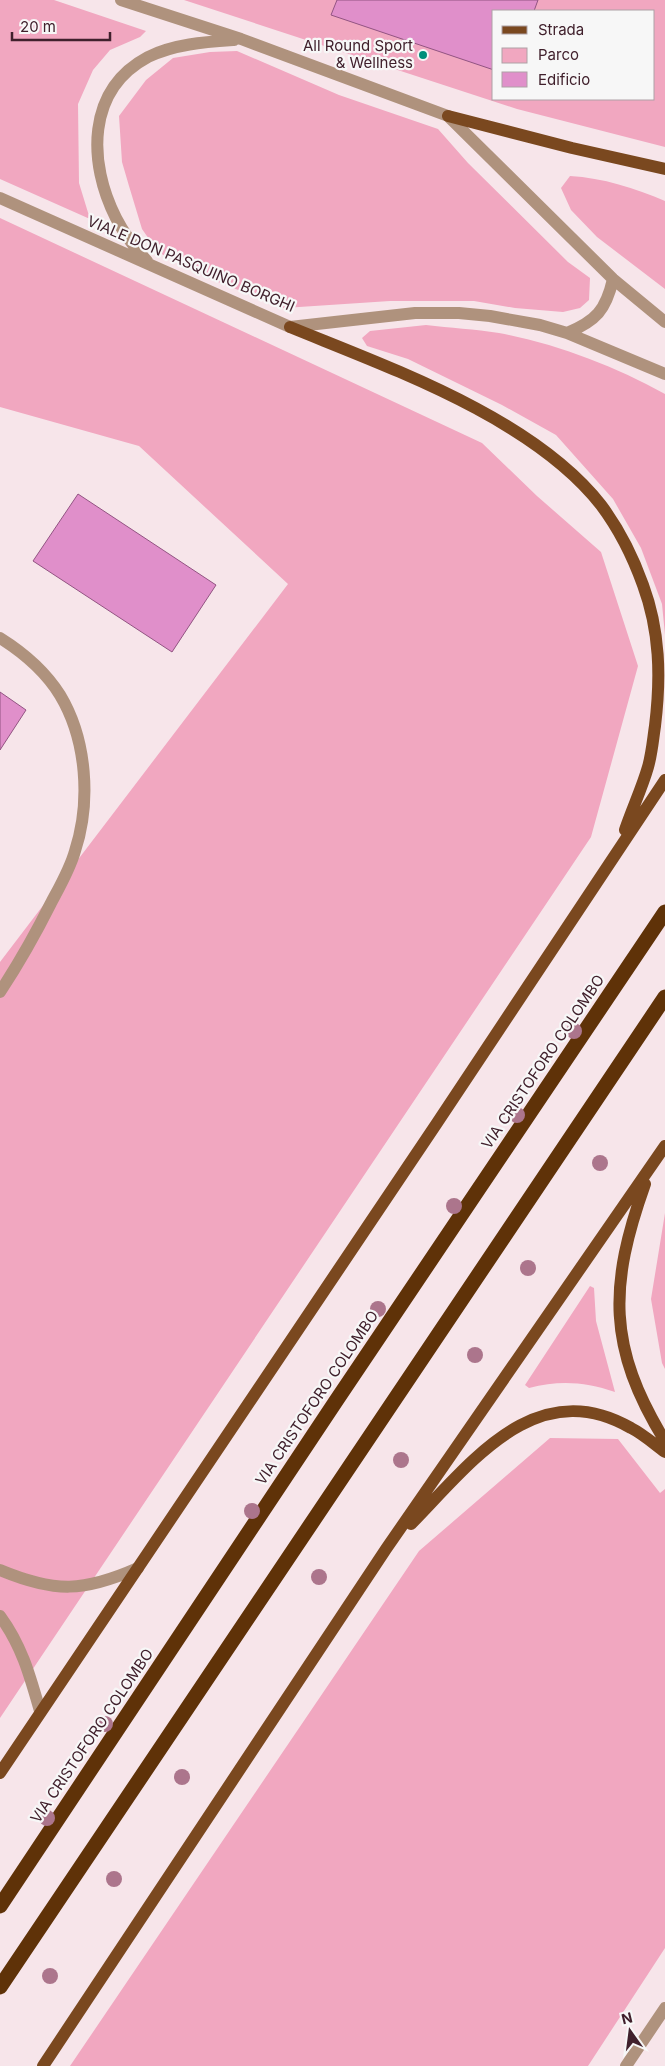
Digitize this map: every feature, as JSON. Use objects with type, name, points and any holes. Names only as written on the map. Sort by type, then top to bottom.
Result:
[{"type":"highway","name":"VIA CRISTOFORO COLOMBO","points":[[0,1906],[341,1392],[665,912]]},
{"type":"highway","points":[[0,1987],[665,997]]},
{"type":"main road","points":[[448,116],[564,146],[665,169]]},
{"type":"main road","points":[[290,327],[432,387],[515,432],[569,472],[600,504],[615,525],[638,571],[650,605],[656,635],[659,670],[657,706],[648,767],[618,849]]},
{"type":"main road","points":[[0,1773],[665,780]]},
{"type":"main road","points":[[43,2066],[386,1549],[665,1146]]},
{"type":"main road","points":[[650,1167],[624,1253],[618,1309],[623,1343],[632,1377],[665,1441]]},
{"type":"main road","points":[[386,1549],[471,1462],[494,1442],[526,1421],[554,1412],[582,1412],[615,1420],[631,1427],[665,1452]]},
{"type":"street","points":[[121,0],[241,39],[448,116],[613,279],[665,322]]},
{"type":"street","points":[[150,265],[123,232],[104,188],[96,145],[99,119],[104,105],[118,81],[127,72],[149,57],[184,45],[241,39]]},
{"type":"street","name":"VIALE DON PASQUINO BORGHI","points":[[0,198],[290,327],[415,314],[459,313],[506,318],[567,333],[665,374]]},
{"type":"street","points":[[567,333],[579,328],[599,314],[605,304],[613,279]]},
{"type":"street","points":[[0,638],[36,665],[59,694],[65,705],[76,734],[84,797],[80,832],[68,870],[37,930],[0,992]]},
{"type":"street","points":[[0,1570],[26,1580],[57,1587],[76,1587],[114,1579],[138,1568]]},
{"type":"street","points":[[0,1616],[22,1651],[40,1711]]},
{"type":"street","points":[[626,2066],[665,2008]]},
{"type":"green space","points":[[0,0],[54,0],[146,31],[140,37],[110,50],[93,70],[78,104],[79,183],[90,219],[0,179]]},
{"type":"green space","name":"All Round Sport & Wellness","points":[[184,0],[665,0],[665,147],[517,109]]},
{"type":"green space","points":[[237,51],[339,95],[438,129],[468,163],[568,262],[590,278],[589,300],[580,308],[563,312],[515,308],[474,301],[390,301],[284,308],[203,276],[158,252],[142,229],[122,162],[119,116],[146,80],[173,58],[210,52]]},
{"type":"green space","points":[[570,176],[619,184],[665,201],[665,289],[597,237],[571,210],[561,188]]},
{"type":"green space","points":[[0,218],[482,443],[537,496],[601,552],[638,666],[591,837],[0,1718],[0,962],[288,584],[139,446],[0,407]]},
{"type":"green space","points":[[426,325],[481,330],[542,343],[605,365],[665,394],[665,635],[662,604],[641,548],[613,499],[556,435],[502,405],[408,359],[367,346],[362,338],[370,331]]},
{"type":"green space","points":[[665,1213],[665,1369],[662,1363],[651,1299]]},
{"type":"green space","points":[[590,1286],[594,1288],[596,1321],[615,1392],[572,1383],[540,1385],[529,1388],[525,1385]]},
{"type":"green space","points":[[550,1438],[618,1439],[660,1493],[665,1489],[665,1948],[588,2066],[70,2066],[419,1551]]},
{"type":"building","points":[[337,0],[538,0],[534,10],[492,10],[492,69],[331,15]]},
{"type":"building","points":[[78,494],[216,585],[172,652],[33,561]]},
{"type":"building","points":[[0,692],[26,710],[0,750]]},
{"type":"place","name":"All Round Sport & Wellness","points":[[423,55]]}]
